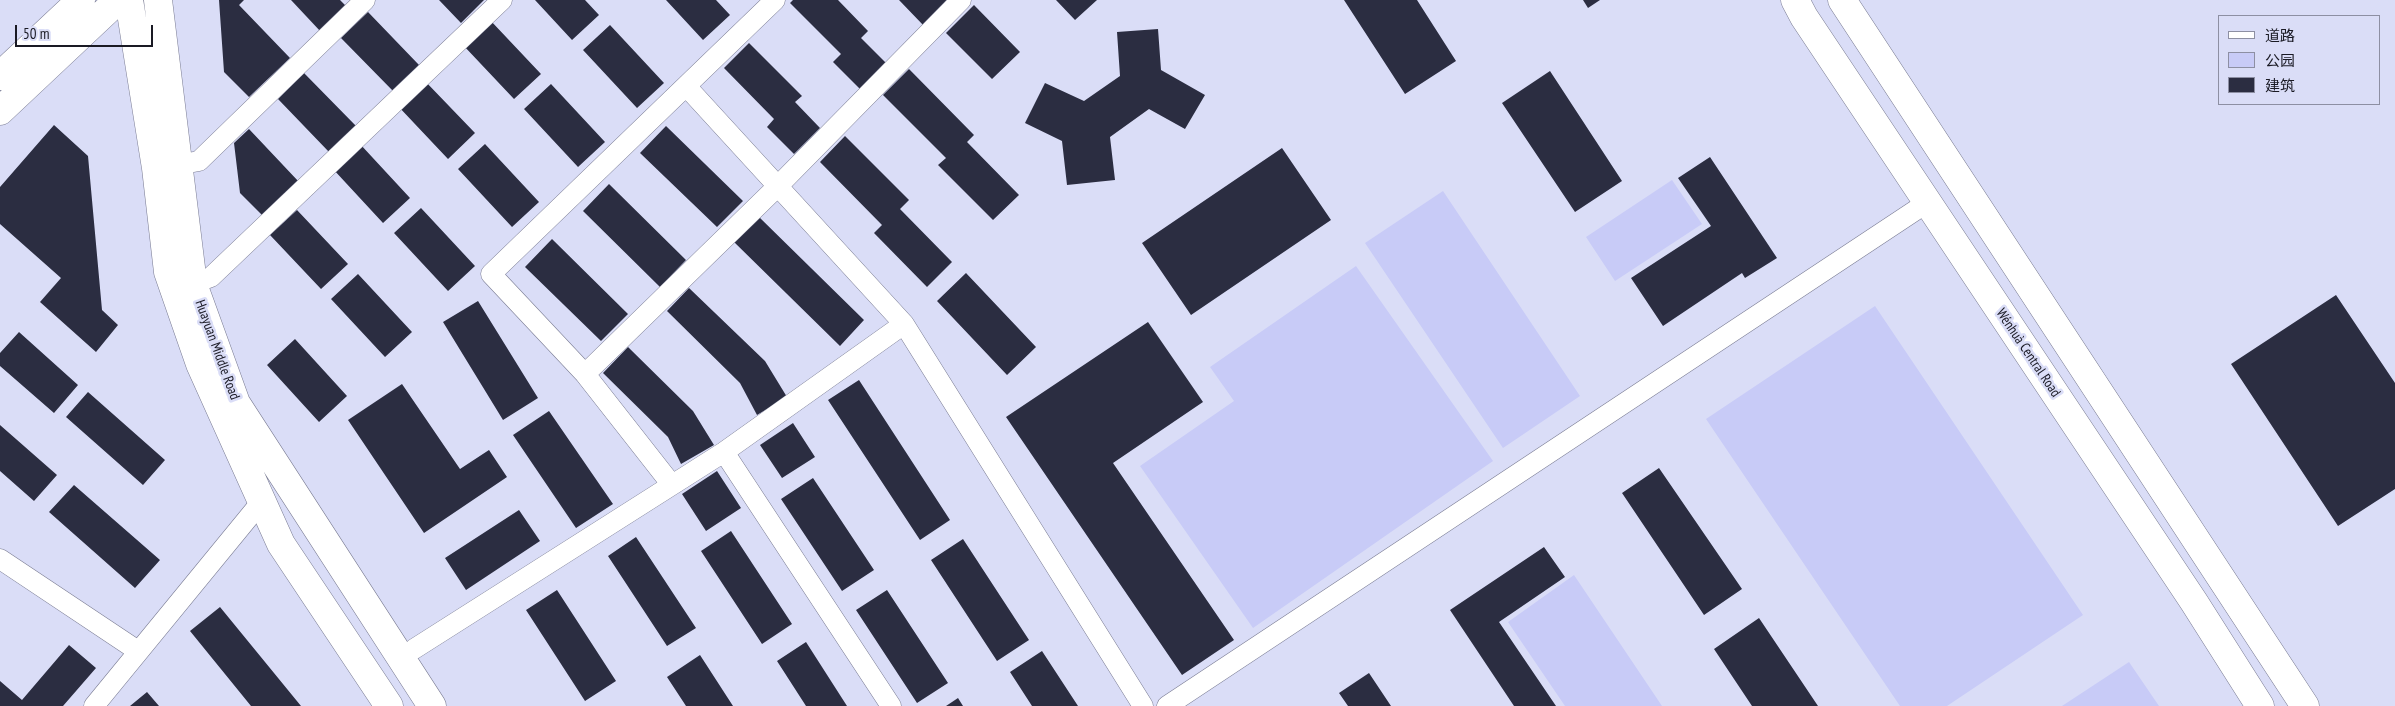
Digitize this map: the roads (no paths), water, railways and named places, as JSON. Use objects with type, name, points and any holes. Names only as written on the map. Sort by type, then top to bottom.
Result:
[{"type":"main road","points":[[0,76],[81,0]]},
{"type":"main road","points":[[0,111],[118,0]]},
{"type":"main road","name":"Huayuan Middle Road","points":[[129,0],[167,167]]},
{"type":"main road","name":"Huayuan Middle Road","points":[[158,0],[167,167],[168,272],[184,288],[236,403],[432,706]]},
{"type":"main road","name":"Wénhuà Central Road","points":[[1795,0],[1804,17],[2194,602],[2260,706]]},
{"type":"main road","points":[[1842,0],[2305,706]]},
{"type":"main road","name":"Huayuan Middle Road","points":[[184,288],[200,364],[281,544],[389,706]]},
{"type":"street","points":[[167,167],[199,161],[365,0]]},
{"type":"street","points":[[184,288],[211,278],[502,0]]},
{"type":"street","points":[[672,485],[586,374],[491,274],[775,0]]},
{"type":"street","points":[[586,374],[778,186],[961,0]]},
{"type":"street","points":[[686,86],[904,324],[1143,706]]},
{"type":"street","points":[[1167,706],[1928,202]]},
{"type":"street","points":[[414,649],[724,452],[904,324]]},
{"type":"street","points":[[724,452],[891,706]]},
{"type":"street","points":[[94,706],[262,502]]},
{"type":"street","points":[[0,559],[138,651]]}]
